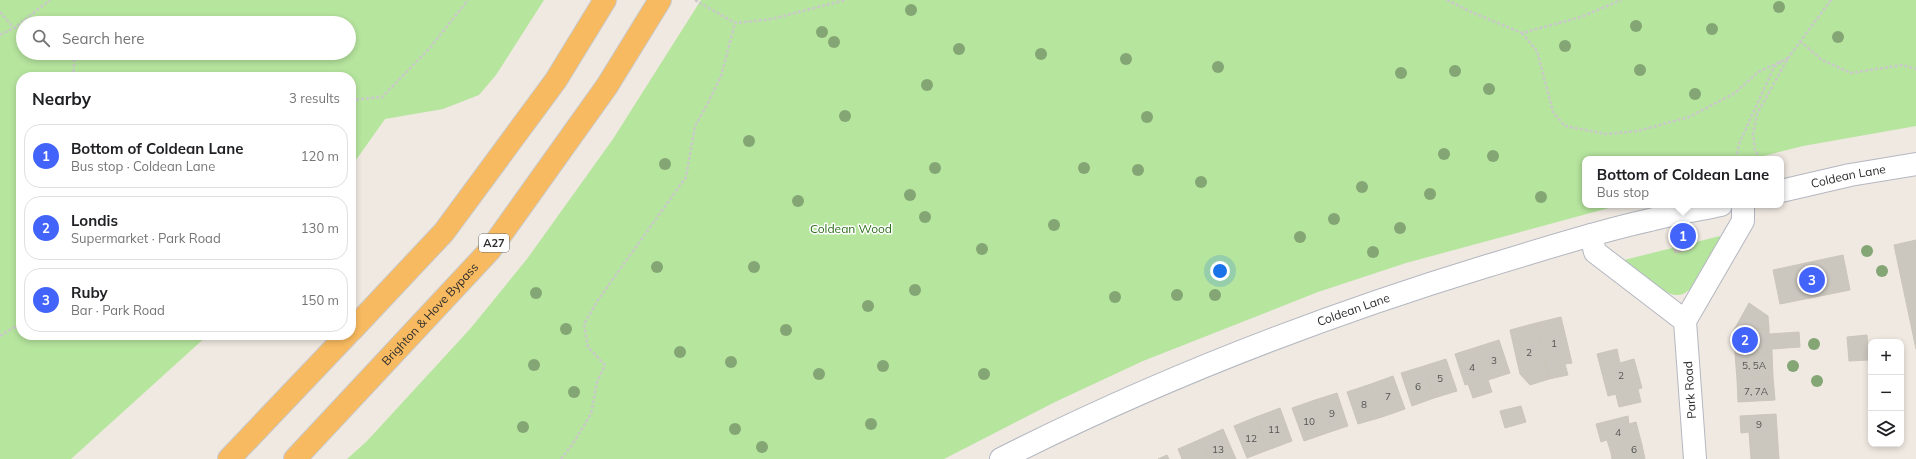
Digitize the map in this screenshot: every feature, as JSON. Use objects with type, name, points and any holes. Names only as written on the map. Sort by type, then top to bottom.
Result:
[{"type":"highway","points":[[356,326],[444,232],[556,80],[605,0]]},
{"type":"highway","name":"Brighton & Hove Bypass","points":[[295,459],[490,250],[607,86],[660,0]]},
{"type":"highway","points":[[229,459],[342,340]]},
{"type":"street","name":"Coldean Lane","points":[[1784,190],[1850,175],[1916,164]]},
{"type":"street","name":"Coldean Lane","points":[[1001,459],[1053,432],[1178,377],[1290,332],[1440,280],[1591,235],[1649,220],[1707,208]]},
{"type":"street","points":[[1591,235],[1595,252],[1685,321],[1743,221],[1743,208]]},
{"type":"street","name":"Park Road","points":[[1685,321],[1695,459]]},
{"type":"path","points":[[29,16],[50,0]]},
{"type":"path","points":[[356,100],[382,98],[428,50],[468,0]]},
{"type":"path","points":[[695,0],[735,23],[772,19],[845,0]]},
{"type":"path","points":[[1447,0],[1471,12],[1522,33],[1537,51],[1553,112],[1565,126],[1606,134],[1638,131],[1689,117],[1735,93],[1758,72],[1788,58]]},
{"type":"path","points":[[1522,33],[1581,17],[1621,0]]},
{"type":"path","points":[[1758,156],[1755,150],[1753,134],[1757,114],[1788,58],[1831,0]]},
{"type":"path","points":[[0,12],[14,28],[0,35]]},
{"type":"path","points":[[560,459],[572,445],[590,414],[597,382],[605,365],[588,347],[584,324],[598,300],[686,177],[695,126],[721,76],[735,23]]},
{"type":"path","points":[[1800,41],[1822,60],[1851,73],[1902,65],[1916,69]]},
{"type":"path","points":[[1737,156],[1739,144],[1774,67],[1788,58]]},
{"type":"path","points":[[73,72],[74,60]]},
{"type":"path","points":[[0,336],[16,326]]},
{"type":"green space","points":[[0,0],[544,0],[496,75],[479,95],[443,109],[385,119],[356,160],[356,72],[16,72],[16,340],[202,340],[71,459],[0,459]]},
{"type":"green space","name":"Coldean Wood","points":[[701,0],[1916,0],[1916,126],[1803,146],[1764,156],[1582,156],[1582,208],[1609,208],[1406,263],[1318,292],[1143,361],[1055,402],[944,459],[347,459],[367,441],[470,329],[527,259],[613,139]]},
{"type":"green space","points":[[1724,235],[1694,286],[1680,295],[1672,294],[1657,287],[1624,260]]},
{"type":"building","points":[[1916,240],[1916,349],[1894,245]]},
{"type":"building","points":[[1691,243],[1692,249],[1675,253],[1673,247]]},
{"type":"building","points":[[1843,255],[1850,290],[1780,304],[1773,270]]},
{"type":"building","points":[[1749,303],[1768,316],[1769,328],[1734,330]]},
{"type":"building","points":[[1561,317],[1572,363],[1565,364],[1568,375],[1549,379],[1536,323]]},
{"type":"building","points":[[1536,323],[1549,379],[1530,385],[1520,374],[1510,330]]},
{"type":"building","points":[[1769,328],[1769,334],[1799,332],[1800,347],[1772,349],[1772,352],[1735,354],[1734,330]]},
{"type":"building","points":[[1867,335],[1868,360],[1849,361],[1847,337]]},
{"type":"building","points":[[1499,340],[1510,373],[1488,380],[1477,347]]},
{"type":"building","points":[[1477,347],[1492,392],[1473,398],[1468,384],[1465,385],[1455,354]]},
{"type":"building","points":[[1617,349],[1620,363],[1634,359],[1642,388],[1608,396],[1597,354]]},
{"type":"building","points":[[1772,352],[1773,377],[1737,379],[1735,354]]},
{"type":"building","points":[[1446,359],[1457,391],[1434,398],[1424,366]]},
{"type":"building","points":[[1424,366],[1434,398],[1412,406],[1401,373]]},
{"type":"building","points":[[1393,376],[1405,409],[1382,417],[1371,384]]},
{"type":"building","points":[[1773,377],[1775,400],[1738,402],[1737,379]]},
{"type":"building","points":[[1371,384],[1382,417],[1358,424],[1347,392]]},
{"type":"building","points":[[1638,389],[1641,402],[1619,407],[1616,395]]},
{"type":"building","points":[[1337,393],[1348,426],[1327,433],[1315,400]]},
{"type":"building","points":[[1315,400],[1327,433],[1304,441],[1292,408]]},
{"type":"building","points":[[1521,406],[1526,422],[1505,428],[1500,411]]},
{"type":"building","points":[[1280,408],[1292,441],[1268,450],[1256,417]]},
{"type":"building","points":[[1776,414],[1778,444],[1750,446],[1749,432],[1741,433],[1740,416]]},
{"type":"building","points":[[1628,416],[1629,424],[1636,422],[1642,445],[1611,453],[1607,440],[1601,442],[1596,424]]},
{"type":"building","points":[[1256,417],[1268,450],[1247,458],[1234,426]]},
{"type":"building","points":[[1223,429],[1236,459],[1209,459],[1201,439]]},
{"type":"building","points":[[1201,439],[1209,459],[1182,459],[1178,449]]},
{"type":"building","points":[[1778,444],[1779,459],[1751,459],[1750,446]]},
{"type":"building","points":[[1642,445],[1645,459],[1612,459],[1611,453]]},
{"type":"building","points":[[1167,455],[1169,459],[1158,459]]},
{"type":"place","name":"Bottom of Coldean Lane","points":[[1683,236]]},
{"type":"place","name":"Ruby","points":[[1812,280]]},
{"type":"place","name":"Londis","points":[[1745,340]]}]
